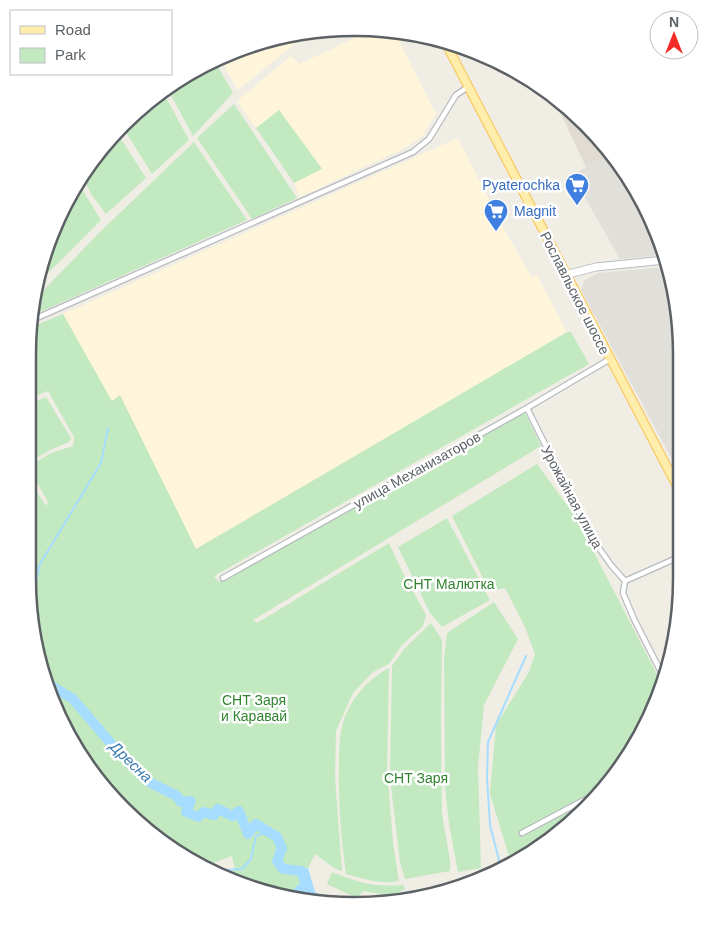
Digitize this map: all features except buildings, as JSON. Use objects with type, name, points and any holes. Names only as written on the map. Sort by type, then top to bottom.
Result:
[{"type":"main road","name":"Рославльское шоссе","points":[[449,51],[673,479]]},
{"type":"street","points":[[39,317],[413,152],[429,139],[456,95],[468,87]]},
{"type":"street","points":[[566,275],[596,267],[659,261]]},
{"type":"street","name":"улица Механизаторов","points":[[223,578],[527,408],[610,359]]},
{"type":"street","name":"Урожайная улица","points":[[527,408],[591,537],[625,581]]},
{"type":"street","points":[[660,669],[623,593],[625,581],[673,559]]},
{"type":"street","points":[[522,833],[583,800]]},
{"type":"shaded area","points":[[359,36],[398,39],[436,114],[422,136],[403,149],[300,197],[294,183],[322,168],[279,111],[256,128],[237,101],[291,56],[299,64]]},
{"type":"shaded area","points":[[298,41],[238,90],[223,65],[252,53]]},
{"type":"shaded area","points":[[560,112],[580,129],[604,158],[586,167]]},
{"type":"shaded area","points":[[458,138],[503,227],[532,278],[537,275],[567,332],[196,549],[120,395],[112,402],[63,314]]},
{"type":"shaded area","points":[[604,158],[630,195],[649,233],[657,256],[620,259],[572,175]]},
{"type":"shaded area","points":[[661,268],[667,292],[672,334],[673,461],[581,290],[584,281],[598,273]]},
{"type":"green space","points":[[218,67],[233,93],[193,136],[171,95]]},
{"type":"green space","points":[[166,98],[189,140],[152,174],[126,132]]},
{"type":"green space","points":[[234,104],[297,198],[252,219],[197,138]]},
{"type":"green space","points":[[279,110],[322,169],[294,183],[256,128]]},
{"type":"green space","points":[[121,138],[146,178],[106,214],[91,194],[86,184]]},
{"type":"green space","points":[[194,142],[247,220],[39,312],[42,292],[100,232]]},
{"type":"green space","points":[[82,190],[101,220],[46,275],[60,233]]},
{"type":"green space","name":"СНТ Заря и Каравай","points":[[63,314],[112,401],[120,395],[196,549],[567,332],[571,332],[589,364],[214,576],[219,582],[523,409],[541,446],[253,620],[257,623],[389,543],[426,615],[423,626],[402,645],[389,664],[373,672],[353,693],[336,731],[335,778],[342,871],[334,868],[315,854],[308,868],[296,870],[301,882],[292,891],[230,872],[235,870],[232,856],[213,863],[161,831],[129,804],[102,772],[79,738],[60,700],[53,681],[42,641],[39,620],[36,578],[36,490],[46,506],[48,502],[36,481],[36,462],[51,453],[73,446],[74,437],[48,391],[36,396],[38,324]]},
{"type":"green space","points":[[46,397],[71,438],[69,442],[36,458],[36,401]]},
{"type":"green space","points":[[537,464],[575,516],[658,676],[649,700],[630,738],[594,788],[580,804],[548,831],[509,857],[490,794],[496,725],[529,672],[535,654],[525,627],[505,588],[496,590],[486,584],[452,516]]},
{"type":"green space","name":"СНТ Малютка","points":[[447,518],[490,600],[442,627],[430,613],[398,547]]},
{"type":"green space","name":"СНТ Заря","points":[[494,602],[518,639],[484,705],[478,767],[481,868],[458,872],[449,824],[445,788],[444,659],[447,633]]},
{"type":"green space","name":"СНТ Заря","points":[[431,623],[442,640],[442,814],[450,871],[405,879],[400,862],[390,778],[392,666],[404,649]]},
{"type":"green space","name":"СНТ Заря","points":[[389,668],[387,769],[393,843],[399,881],[386,882],[372,881],[346,874],[339,806],[339,755],[342,728],[350,706],[367,684]]},
{"type":"green space","points":[[332,872],[366,883],[403,885],[405,889],[396,894],[386,895],[363,891],[358,897],[355,897],[327,884]]},
{"type":"water","points":[[308,868],[315,892],[323,895],[292,891],[301,882],[296,869]]},
{"type":"water","points":[[426,888],[428,888],[403,893]]},
{"type":"waterway","points":[[36,580],[40,564],[101,463],[108,428]]},
{"type":"waterway","points":[[499,862],[490,825],[487,778],[488,742],[526,656]]},
{"type":"waterway","name":"Дресна","points":[[56,688],[73,699],[119,753],[147,781],[177,796],[181,802],[191,801],[186,812],[198,817],[204,812],[214,815],[218,809],[233,816],[239,811],[248,834],[256,824],[277,837],[282,848],[277,861],[283,869],[301,871],[304,879]]},
{"type":"waterway","points":[[226,870],[242,869],[251,859],[256,836],[268,832]]},
{"type":"place","name":"Pyaterochka","points":[[577,206]]},
{"type":"place","name":"Magnit","points":[[496,232]]}]
